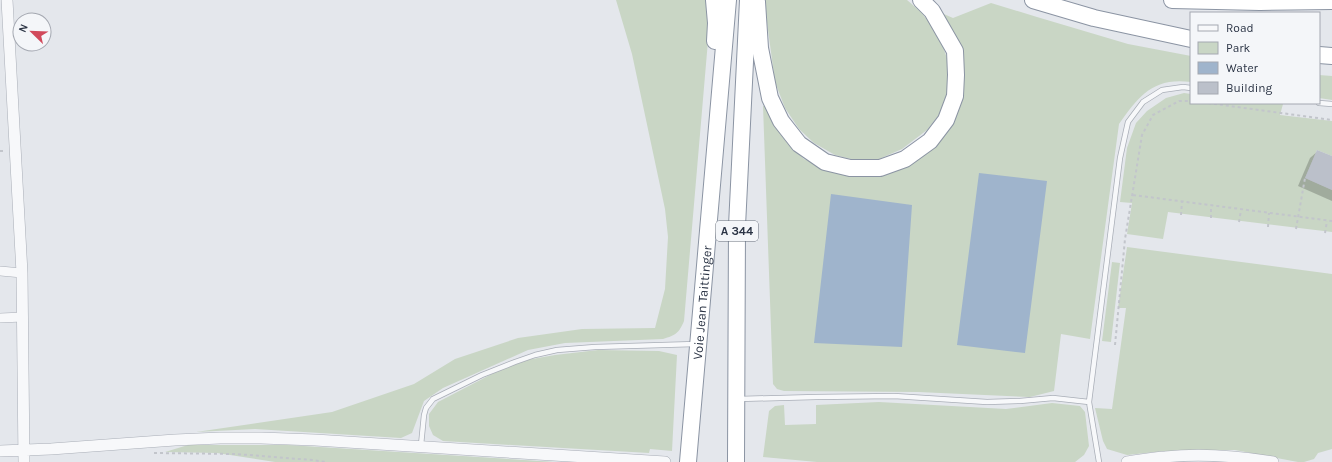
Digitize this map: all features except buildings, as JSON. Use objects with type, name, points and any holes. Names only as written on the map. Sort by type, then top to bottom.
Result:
[{"type":"highway","points":[[714,0],[716,23],[715,55],[720,98]]},
{"type":"highway","name":"Voie Jean Taittinger","points":[[688,462],[728,0]]},
{"type":"highway","name":"A 344","points":[[736,462],[737,226],[748,0]]},
{"type":"highway","points":[[756,0],[760,48],[770,98],[781,122],[799,144],[825,162],[850,168],[880,168],[905,159],[930,141],[946,120],[955,96],[955,51],[932,10],[921,0]]},
{"type":"highway","points":[[1032,0],[1094,18],[1190,40]]},
{"type":"highway","points":[[1172,0],[1260,2],[1332,1]]},
{"type":"highway","points":[[1320,55],[1332,56]]},
{"type":"street","points":[[7,0],[5,33],[22,273],[24,462]]},
{"type":"street","points":[[0,271],[22,273]]},
{"type":"street","points":[[0,318],[23,317]]},
{"type":"street","points":[[0,451],[51,449],[167,440],[227,438],[315,440],[665,462]]},
{"type":"street","points":[[1128,462],[1164,457],[1194,456],[1226,456],[1273,462]]},
{"type":"lane","points":[[1098,462],[1089,402],[1120,158],[1128,122],[1143,102],[1162,90],[1183,87],[1190,88]]},
{"type":"lane","points":[[1320,103],[1332,104]]},
{"type":"lane","points":[[420,447],[424,415],[426,408],[433,399],[482,375],[515,362],[535,355],[557,350],[595,347],[698,344]]},
{"type":"lane","points":[[737,400],[816,396],[894,396],[987,402],[1053,398],[1089,402]]},
{"type":"path","points":[[1115,346],[1125,239],[1142,135],[1153,115],[1179,102],[1190,101]]},
{"type":"path","points":[[1215,104],[1332,120]]},
{"type":"path","points":[[1296,229],[1305,178]]},
{"type":"path","points":[[1132,195],[1332,221]]},
{"type":"path","points":[[1181,215],[1182,202]]},
{"type":"path","points":[[1211,205],[1211,218]]},
{"type":"path","points":[[1239,222],[1241,209]]},
{"type":"path","points":[[1268,226],[1269,213]]},
{"type":"path","points":[[1325,233],[1327,220]]},
{"type":"path","points":[[147,453],[243,454],[326,462]]},
{"type":"green space","points":[[616,0],[708,0],[709,29],[684,321],[679,331],[674,335],[663,339],[565,343],[528,350],[443,388],[424,401],[412,433],[401,438],[255,429],[196,432],[332,412],[414,384],[455,359],[518,338],[582,329],[655,328],[665,289],[668,237],[665,209],[632,54]]},
{"type":"green space","points":[[764,0],[907,0],[921,12],[939,35],[950,67],[947,97],[942,111],[927,130],[902,149],[879,159],[859,161],[835,155],[814,143],[799,129],[785,108],[775,82]]},
{"type":"green space","points":[[991,3],[1128,44],[1190,56],[1190,82],[1178,81],[1167,83],[1148,91],[1133,105],[1119,124],[1090,339],[1061,334],[1054,391],[1030,397],[918,392],[784,391],[777,389],[773,384],[763,106],[767,106],[775,127],[788,144],[804,159],[834,172],[866,177],[896,170],[961,100],[964,84],[960,59],[939,12],[953,18]]},
{"type":"green space","points":[[1320,75],[1332,76],[1332,100],[1320,98]]},
{"type":"green space","points":[[1184,93],[1190,94],[1190,104],[1283,104],[1280,115],[1332,121],[1332,156],[1317,150],[1305,178],[1332,190],[1332,232],[1168,212],[1163,239],[1127,234],[1132,203],[1120,202],[1127,148],[1136,123],[1147,111],[1166,98]]},
{"type":"green space","points":[[1127,247],[1332,274],[1332,449],[1318,453],[1314,459],[1298,462],[1235,450],[1165,451],[1127,455],[1107,449],[1103,441],[1095,408],[1112,409],[1126,308],[1118,308]]},
{"type":"green space","points":[[1112,262],[1120,263],[1111,342],[1102,341]]},
{"type":"green space","points":[[598,350],[659,351],[677,355],[672,451],[650,449],[649,453],[443,441],[433,435],[429,426],[429,414],[438,402],[515,362],[555,355]]},
{"type":"green space","points":[[879,402],[1006,409],[1052,403],[1080,406],[1085,412],[1089,446],[1084,455],[1075,462],[817,462],[763,457],[769,411],[775,406],[784,405],[785,425],[816,424],[816,405]]},
{"type":"green space","points":[[188,445],[288,445],[556,462],[275,462],[217,453],[165,452]]},
{"type":"water","points":[[979,173],[1047,181],[1025,353],[957,345]]},
{"type":"water","points":[[831,194],[912,205],[902,347],[814,343]]}]
